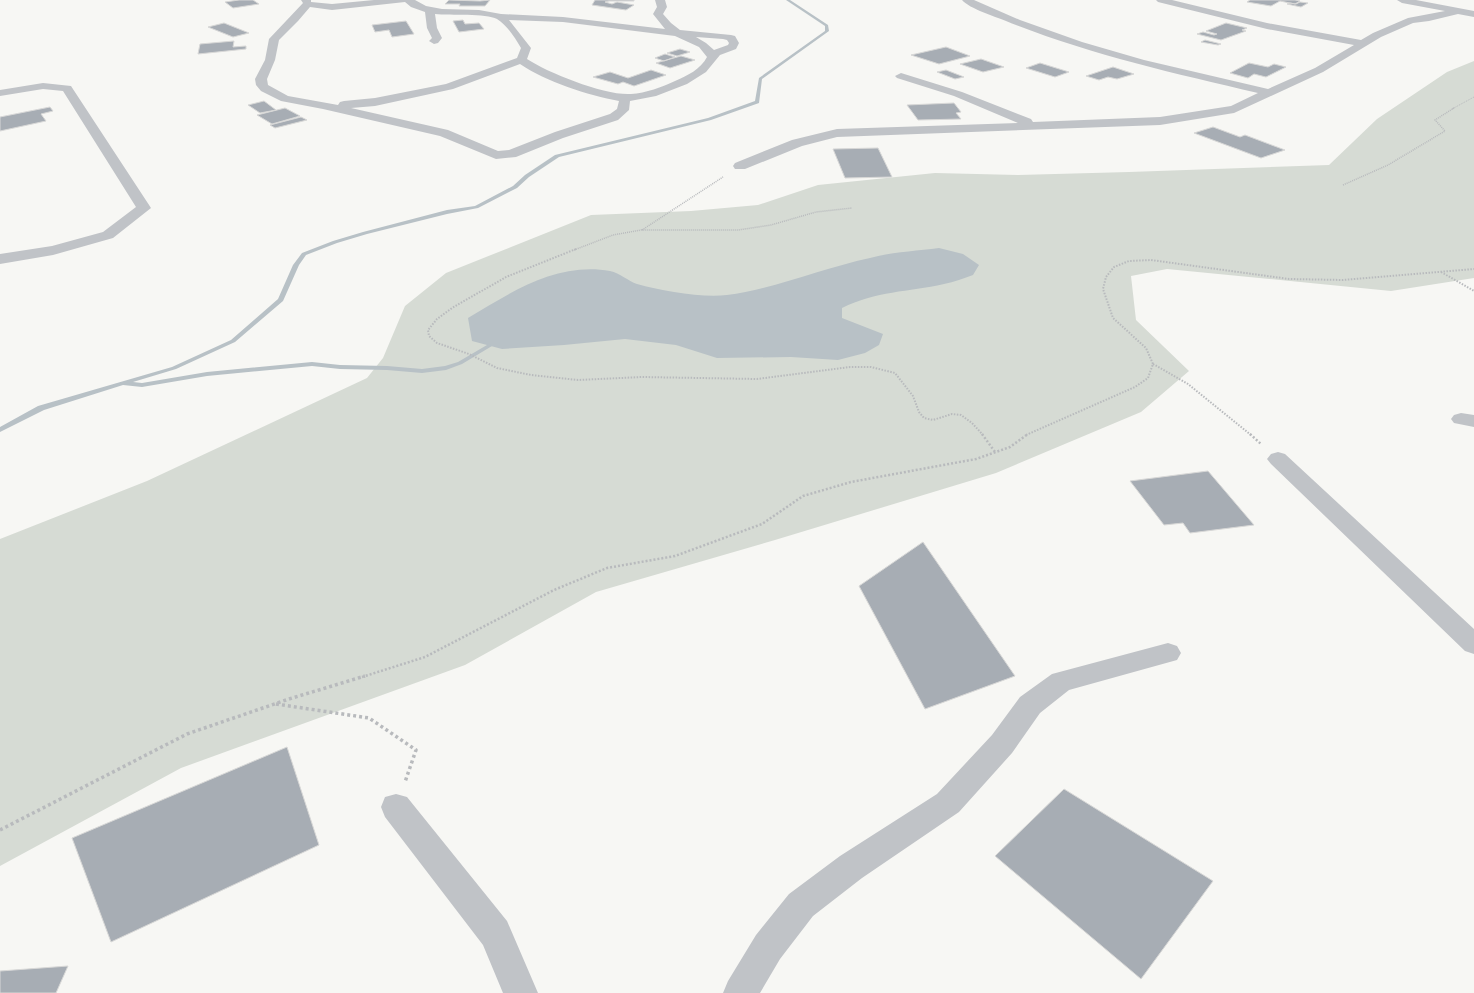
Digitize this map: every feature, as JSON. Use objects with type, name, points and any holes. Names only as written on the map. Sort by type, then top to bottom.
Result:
[{"type":"street","points":[[295,18],[332,7],[402,0]]},
{"type":"street","points":[[409,0],[420,7],[430,10],[488,14],[500,17],[564,18],[678,33],[706,34],[731,38],[734,43],[732,47],[716,53],[705,68],[687,80],[640,97],[625,98],[586,88],[546,73],[526,64],[521,60]]},
{"type":"street","points":[[660,0],[662,7],[654,15],[678,33],[703,44],[710,50],[712,57]]},
{"type":"street","points":[[967,0],[978,6],[1068,41],[1125,58],[1266,92]]},
{"type":"street","points":[[1161,0],[1267,26],[1361,43]]},
{"type":"street","points":[[1402,0],[1474,9]]},
{"type":"street","points":[[332,7],[307,2],[295,18],[274,39],[270,60],[261,79],[262,85],[265,89],[274,95],[285,99],[323,105],[444,134],[496,154],[510,154],[559,134],[614,117],[623,110],[625,98]]},
{"type":"street","points":[[1198,10],[1215,2]]},
{"type":"street","points":[[1426,2],[1457,11],[1474,14]]},
{"type":"street","points":[[1411,20],[1412,15],[1420,10],[1426,2]]},
{"type":"street","points":[[488,14],[508,8]]},
{"type":"street","points":[[430,10],[432,28],[437,38],[434,41]]},
{"type":"street","points":[[740,166],[797,143],[837,133],[928,128],[1035,126],[1160,121],[1234,108],[1266,92],[1319,70],[1361,43],[1411,20],[1429,18],[1457,11]]},
{"type":"street","points":[[323,105],[375,102],[449,87],[521,60],[526,48],[519,37],[500,17]]},
{"type":"street","points":[[605,23],[636,18]]},
{"type":"street","points":[[901,76],[958,94],[1035,126]]},
{"type":"street","points":[[0,93],[44,86],[67,88],[144,208],[108,235],[53,250],[0,259]]},
{"type":"street","points":[[1278,459],[1474,644]]},
{"type":"street","points":[[740,993],[768,947],[801,905],[851,867],[948,803],[1002,744],[1030,705],[1061,682],[1168,653]]},
{"type":"street","points":[[396,807],[495,933],[521,993]]},
{"type":"path","points":[[1343,185],[1388,166],[1445,131],[1435,120],[1474,97]]},
{"type":"path","points":[[641,230],[740,166]]},
{"type":"path","points":[[852,208],[816,212],[771,225],[738,230],[641,230],[613,235],[506,277],[452,308],[437,319],[428,330],[429,336],[437,343],[469,354],[497,368],[531,375],[578,380],[642,377],[757,379],[850,368],[871,367],[895,373],[913,396],[919,412],[924,418],[934,420],[950,415],[962,416],[972,424],[996,452]]},
{"type":"path","points":[[1278,459],[1200,393],[1188,384],[1153,364],[1146,348],[1113,318],[1103,289],[1106,277],[1114,267],[1129,261],[1151,260],[1289,279],[1343,280],[1474,269]]},
{"type":"path","points":[[1441,272],[1474,291]]},
{"type":"path","points":[[0,830],[187,734],[275,703],[425,657],[554,590],[607,568],[675,556],[762,524],[803,496],[851,482],[976,459],[1010,447],[1032,432],[1135,387],[1148,378],[1153,364]]},
{"type":"path","points":[[275,703],[370,718],[416,750],[396,807]]},
{"type":"shaded area","points":[[1474,61],[1474,278],[1391,291],[1167,269],[1131,276],[1136,320],[1189,371],[1141,412],[996,473],[775,540],[596,592],[465,665],[181,768],[0,866],[0,539],[147,481],[367,378],[383,358],[405,306],[446,273],[591,215],[691,211],[758,205],[818,185],[935,173],[1018,175],[1329,165],[1377,119],[1447,72]]},
{"type":"shaded area","points":[[939,248],[963,254],[979,265],[973,275],[955,281],[931,287],[867,298],[842,308],[842,318],[883,334],[879,345],[865,353],[838,360],[791,357],[717,358],[676,345],[625,339],[502,349],[472,341],[468,318],[501,298],[535,281],[571,271],[590,269],[610,271],[617,273],[634,283],[647,287],[682,293],[717,296],[763,288],[878,256]]},
{"type":"building","points":[[253,0],[259,4],[233,8],[225,2]]},
{"type":"building","points":[[449,0],[490,0],[485,6],[459,6],[460,4],[445,4]]},
{"type":"building","points":[[595,0],[634,0],[605,2],[612,4],[617,2],[634,5],[626,10],[592,5]]},
{"type":"building","points":[[1250,0],[1300,1],[1295,4],[1280,1],[1271,6],[1247,2]]},
{"type":"building","points":[[1300,2],[1308,3],[1301,7],[1287,4],[1296,4]]},
{"type":"building","points":[[463,20],[465,24],[479,23],[484,29],[459,32],[453,21]]},
{"type":"building","points":[[406,21],[414,34],[392,37],[389,30],[375,32],[372,25]]},
{"type":"building","points":[[224,23],[249,33],[233,37],[208,27]]},
{"type":"building","points":[[1226,23],[1247,28],[1242,30],[1246,31],[1221,40],[1197,34],[1203,32],[1214,35],[1217,34],[1206,31]]},
{"type":"building","points":[[1205,40],[1221,44],[1218,45],[1201,42]]},
{"type":"building","points":[[234,41],[233,47],[246,46],[246,49],[198,54],[200,44]]},
{"type":"building","points":[[946,47],[970,56],[939,64],[911,55]]},
{"type":"building","points":[[680,49],[690,52],[677,56],[667,53]]},
{"type":"building","points":[[665,54],[675,57],[664,61],[655,58]]},
{"type":"building","points":[[681,56],[695,60],[670,68],[656,63]]},
{"type":"building","points":[[981,59],[1004,67],[983,72],[960,64]]},
{"type":"building","points":[[1040,63],[1069,72],[1055,77],[1026,68]]},
{"type":"building","points":[[1249,63],[1268,67],[1274,64],[1286,67],[1266,77],[1254,74],[1248,78],[1230,73]]},
{"type":"building","points":[[1113,67],[1134,74],[1117,79],[1108,77],[1099,80],[1086,76]]},
{"type":"building","points":[[651,70],[666,75],[634,86],[623,82],[618,84],[593,77],[610,72],[628,78]]},
{"type":"building","points":[[946,70],[964,77],[955,79],[937,72]]},
{"type":"building","points":[[264,101],[276,110],[260,113],[248,105]]},
{"type":"building","points":[[954,103],[961,112],[956,113],[961,119],[918,120],[907,105]]},
{"type":"building","points":[[50,107],[53,111],[41,114],[46,121],[0,131],[0,117]]},
{"type":"building","points":[[285,108],[300,116],[272,124],[257,115]]},
{"type":"building","points":[[301,117],[307,120],[275,128],[270,125]]},
{"type":"building","points":[[1213,127],[1240,137],[1245,135],[1285,150],[1261,158],[1194,133]]},
{"type":"building","points":[[878,148],[892,177],[845,178],[833,149]]},
{"type":"building","points":[[1208,471],[1254,525],[1190,533],[1183,523],[1164,525],[1130,481]]},
{"type":"building","points":[[923,542],[1015,676],[925,709],[859,586]]},
{"type":"building","points":[[287,747],[319,845],[111,942],[72,838]]},
{"type":"building","points":[[1064,789],[1213,881],[1141,979],[995,856]]},
{"type":"building","points":[[68,966],[56,993],[0,993],[0,971]]},
{"type":"waterway","points":[[0,430],[41,408],[174,368],[233,341],[281,300],[296,265],[304,254],[335,242],[365,233],[447,212],[476,207],[515,187],[527,176],[557,156],[709,119],[757,102],[760,79],[827,31],[827,26],[788,0]]},
{"type":"waterway","points":[[126,384],[142,385],[207,374],[312,364],[340,367],[387,368],[422,371],[446,368],[460,363],[489,346]]}]
